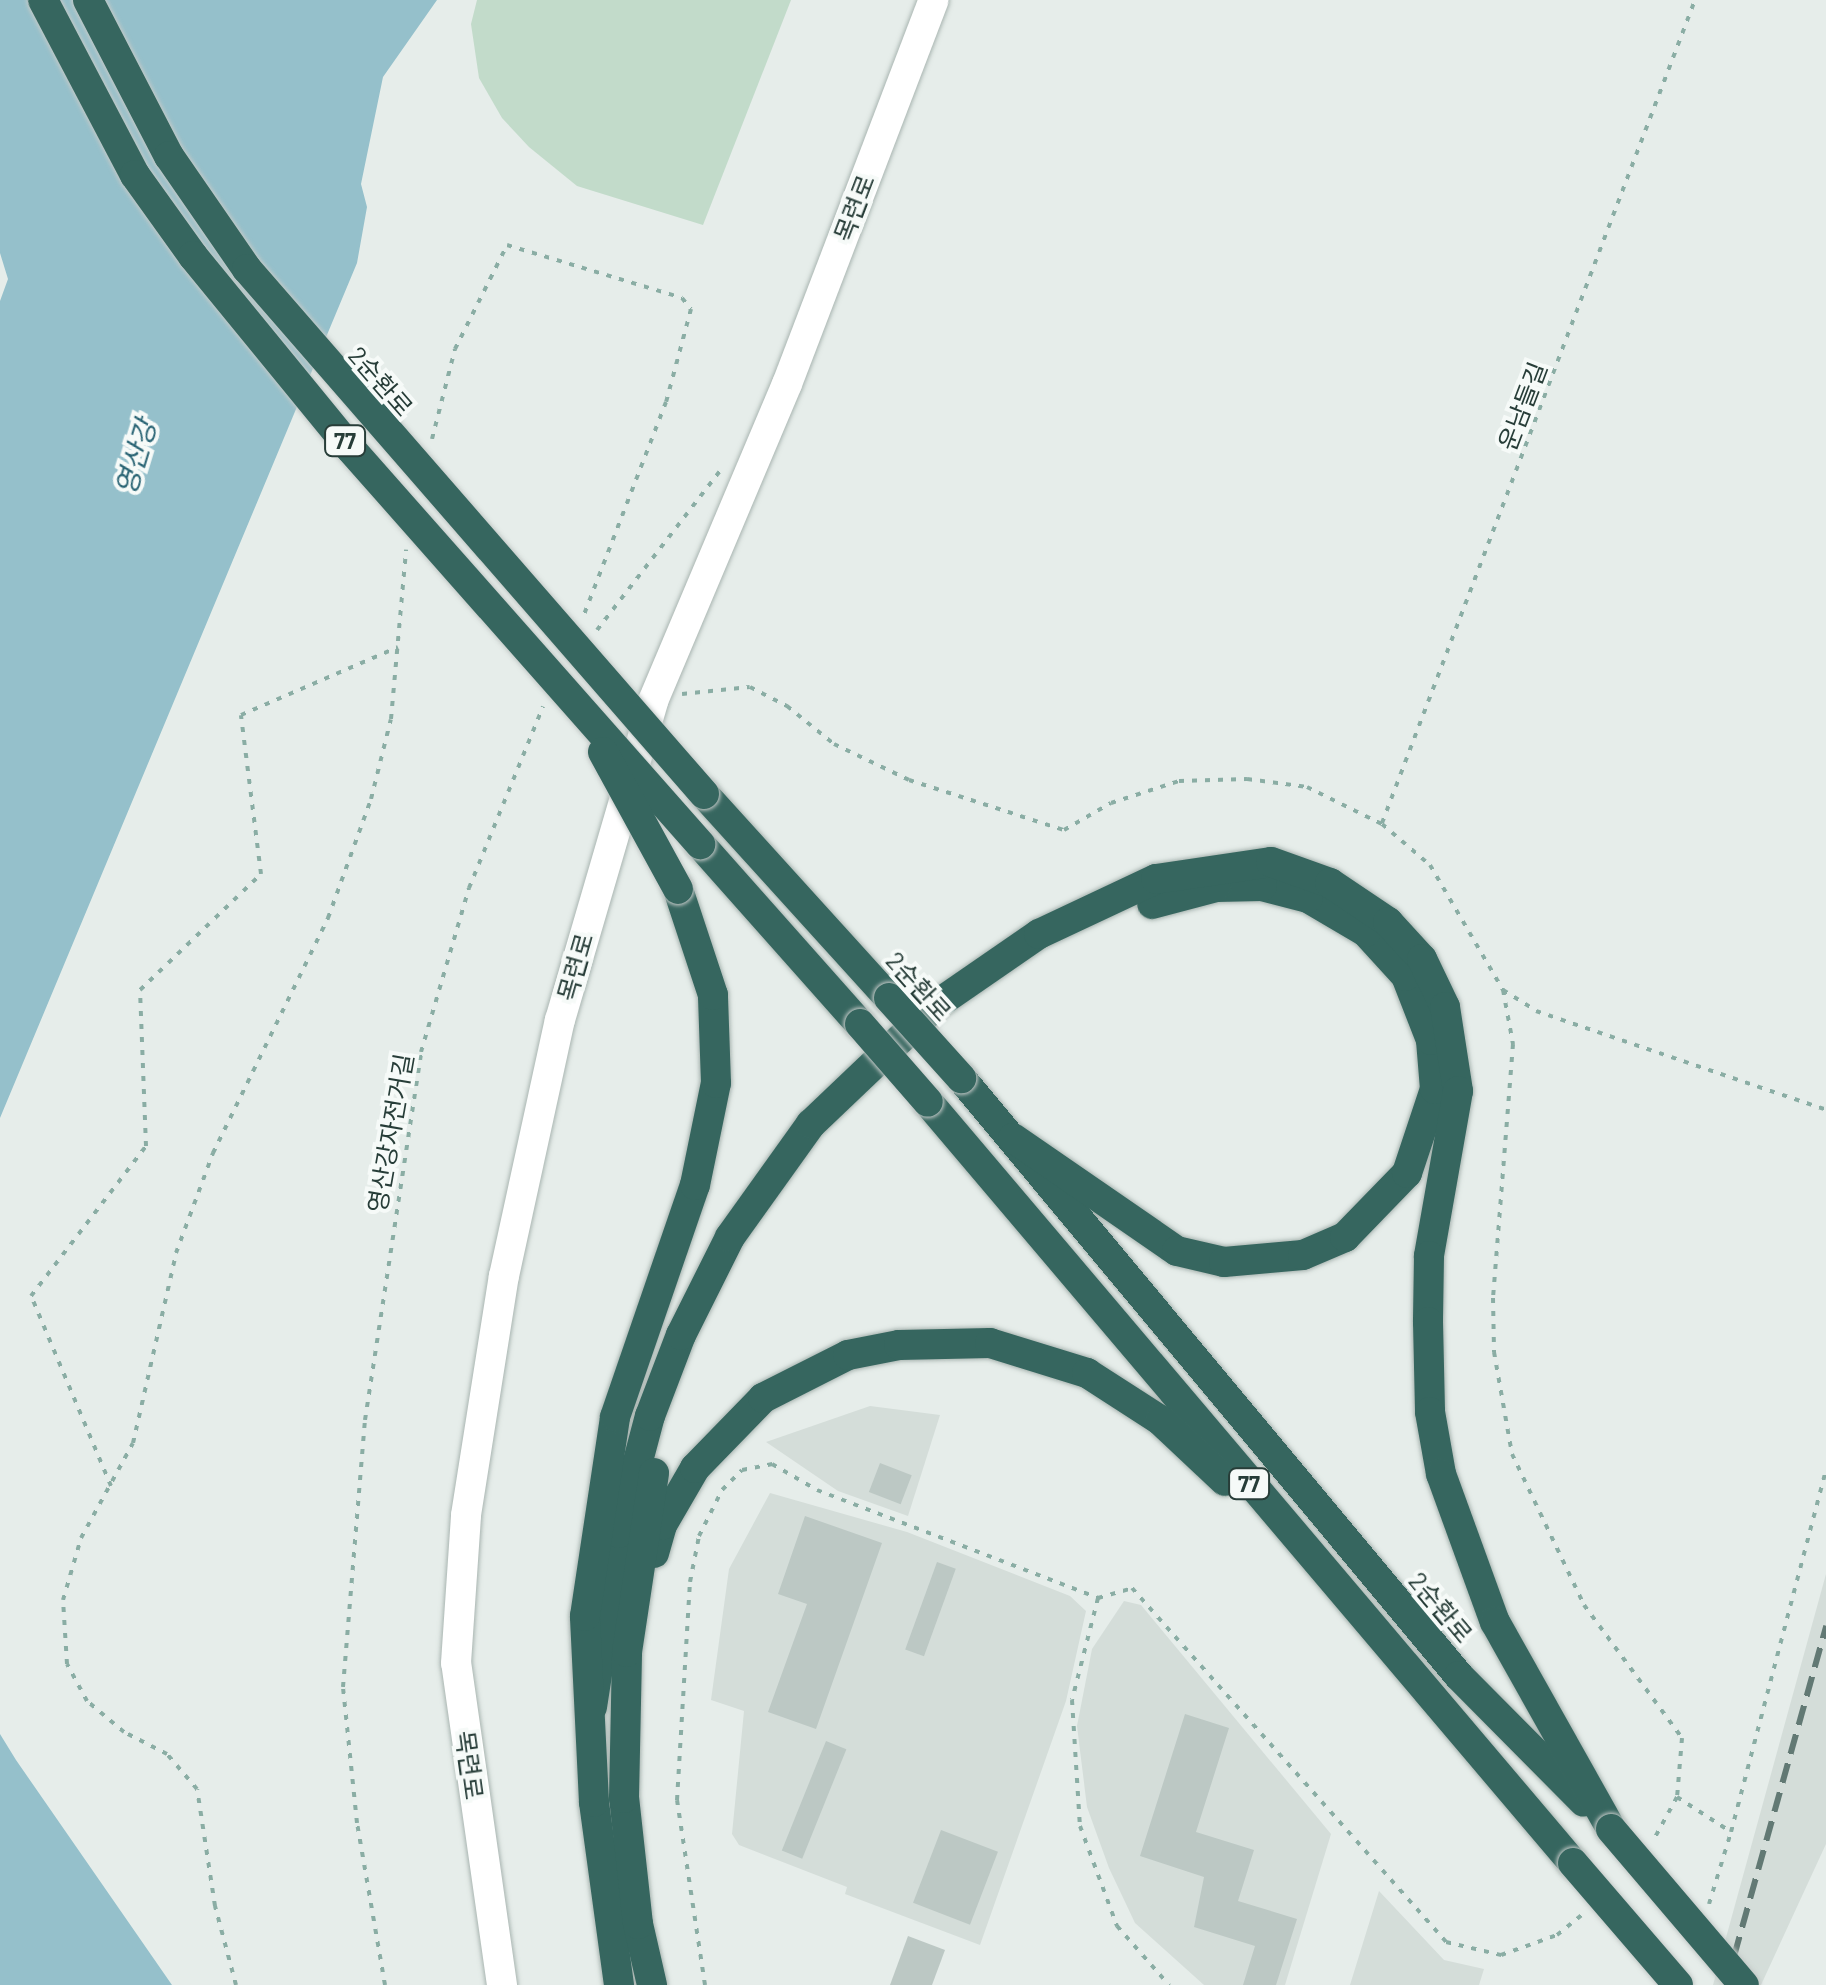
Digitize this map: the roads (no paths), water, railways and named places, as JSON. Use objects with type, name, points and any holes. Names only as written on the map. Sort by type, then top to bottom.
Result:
[{"type":"highway","name":"77","points":[[43,0],[135,175],[193,256],[350,448],[928,1102],[1326,1576],[1678,1985]]},
{"type":"highway","name":"2순환로","points":[[88,0],[169,156],[247,268],[704,794],[961,1078],[1460,1676],[1611,1829],[1744,1985]]},
{"type":"highway","points":[[581,709],[678,889],[713,995],[716,1083],[695,1185],[612,1436],[585,1616],[594,1802],[618,1985]]},
{"type":"highway","points":[[592,1707],[619,1533],[650,1416],[707,1281],[788,1152],[936,1005],[1039,934],[1156,880],[1272,862],[1330,883],[1388,922],[1422,959],[1445,1006],[1458,1091],[1429,1256],[1428,1322],[1430,1412],[1441,1474],[1495,1622],[1611,1829]]},
{"type":"highway","points":[[652,1985],[638,1924],[624,1798],[626,1652],[651,1480],[705,1327],[744,1249],[856,1104],[959,1009],[1034,958],[1164,898],[1247,886],[1308,898],[1366,932],[1419,998],[1434,1088],[1407,1173],[1364,1223],[1303,1255],[1224,1262],[1177,1251],[1012,1138]]},
{"type":"highway","points":[[626,1652],[662,1525],[724,1436],[763,1398],[803,1376],[848,1355],[900,1345],[990,1343],[1088,1373],[1160,1420],[1326,1576]]},
{"type":"street","name":"목련로","points":[[502,1985],[456,1663],[469,1496],[504,1276],[548,1075],[654,701],[786,384],[934,0]]},
{"type":"water","name":"영산강","points":[[0,0],[437,0],[383,77],[361,184],[367,207],[357,263],[0,1118],[0,301],[8,279],[0,253]]},
{"type":"water","points":[[0,1734],[16,1760],[172,1985],[0,1985]]},
{"type":"railway","points":[[1726,1985],[1826,1626]]}]
